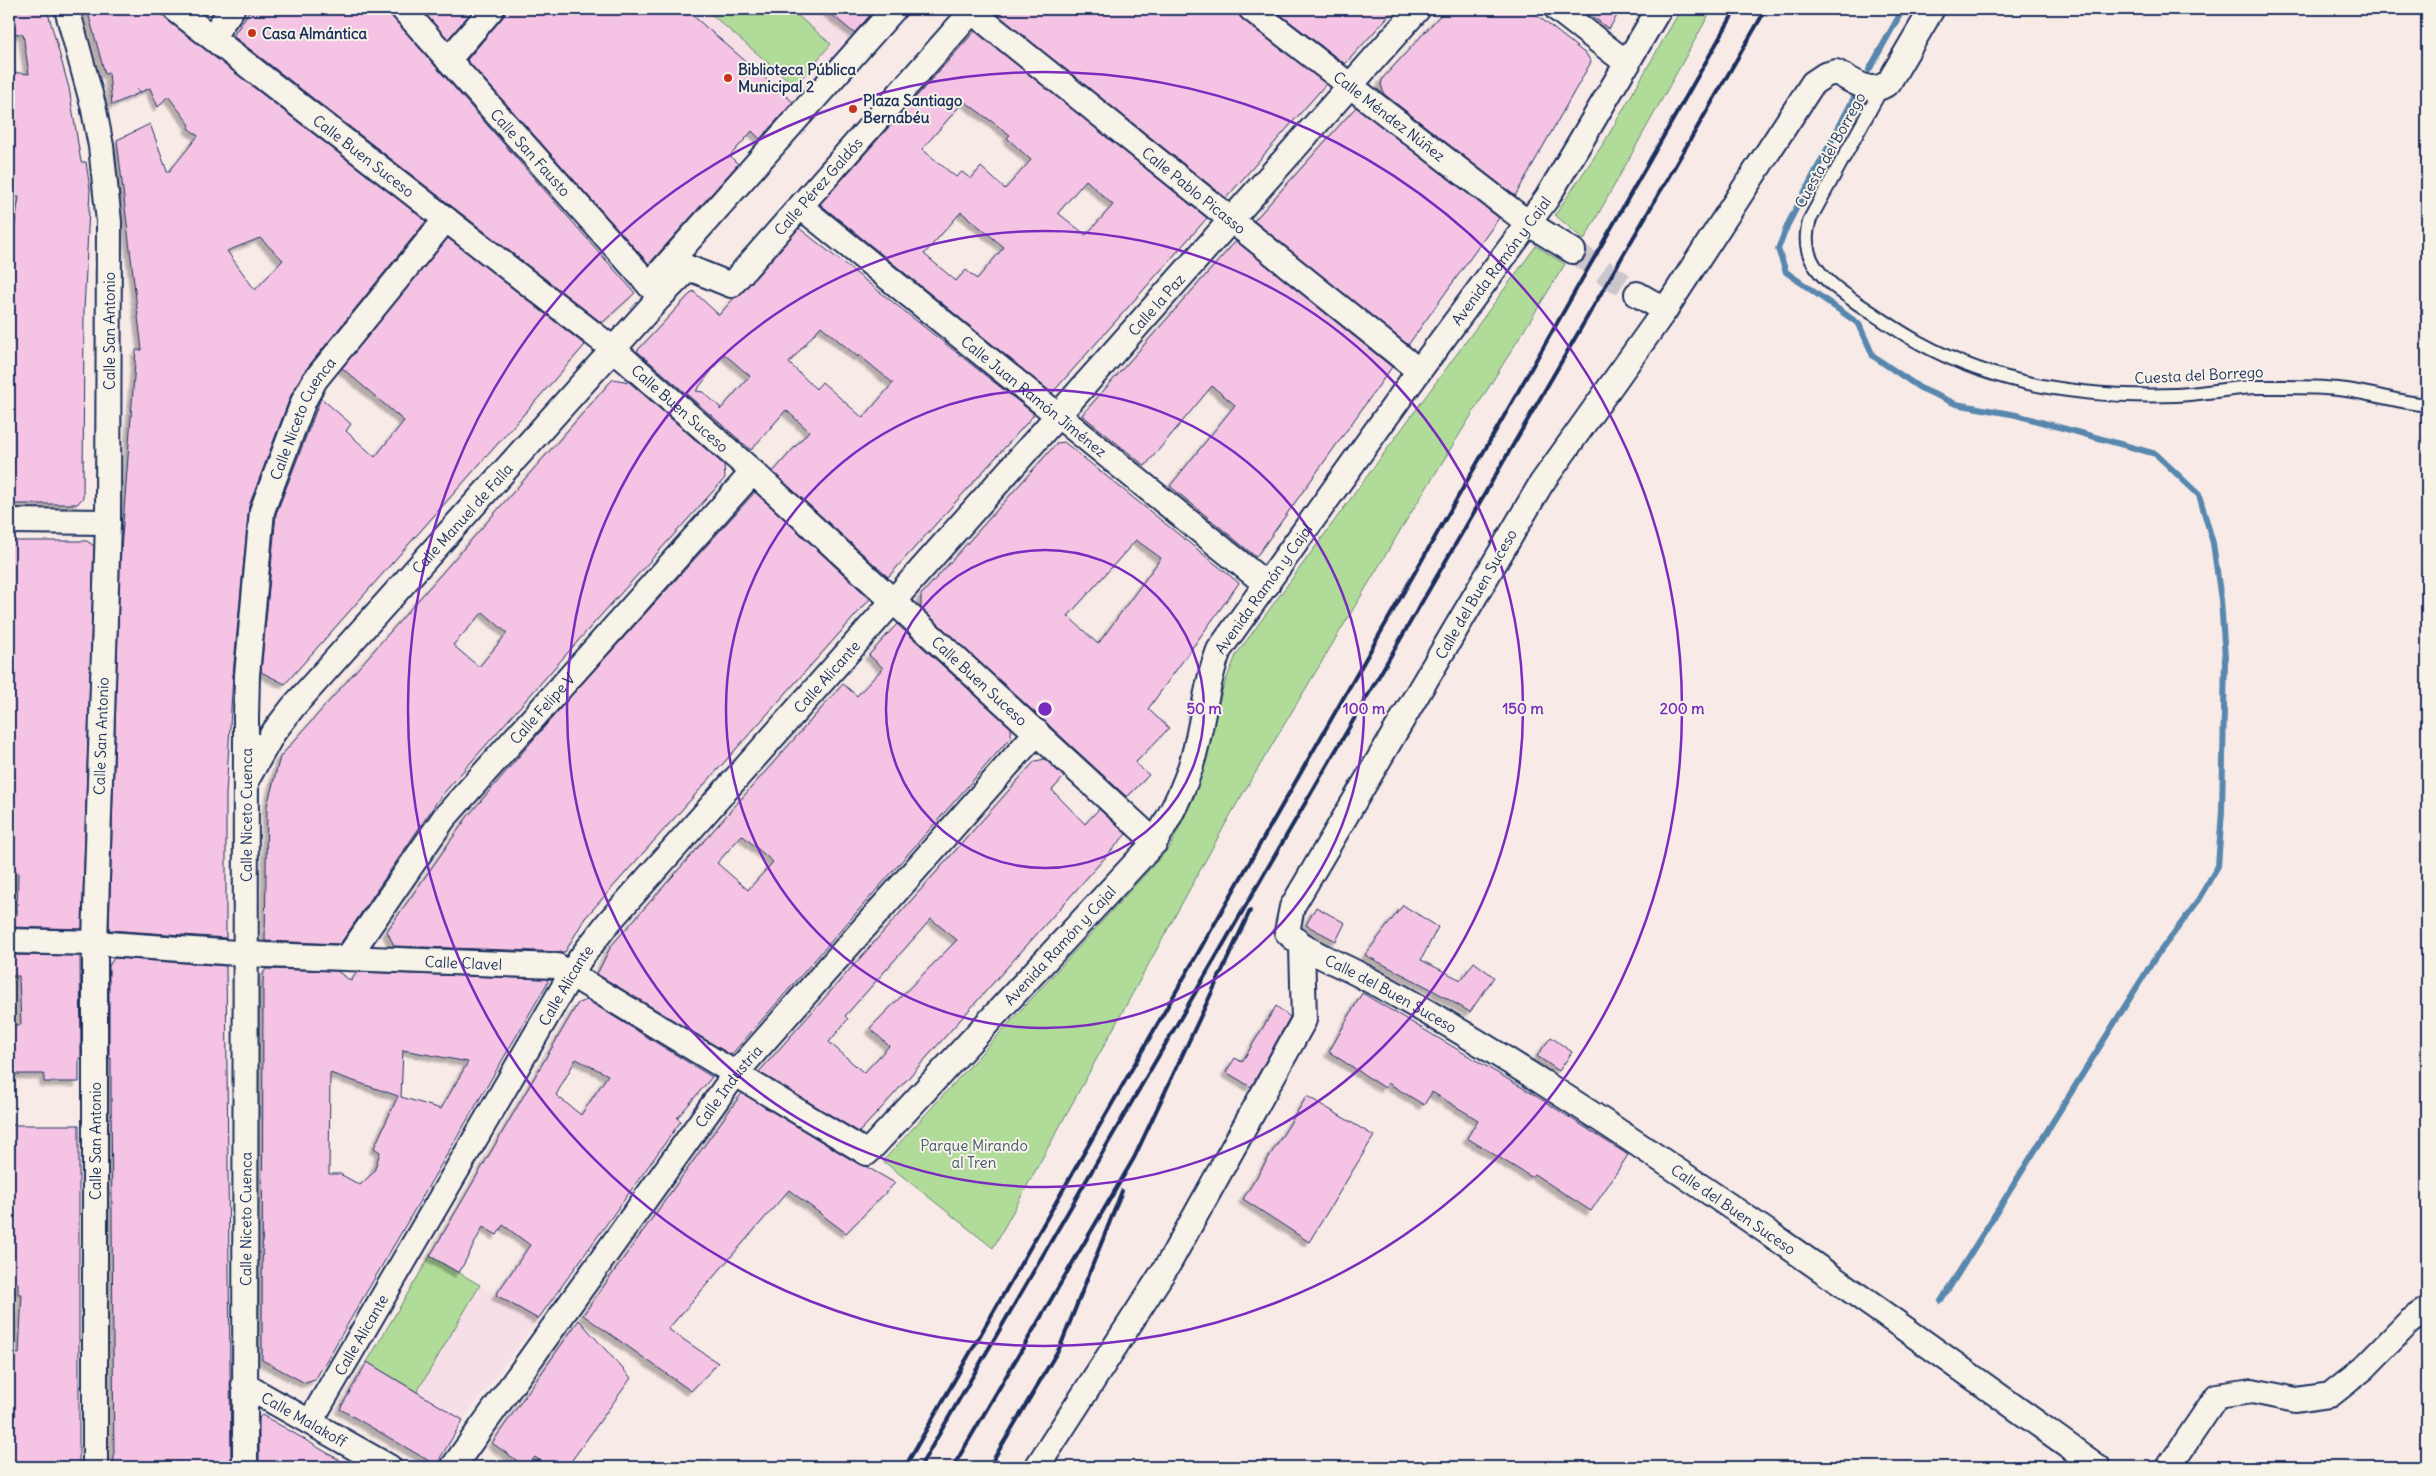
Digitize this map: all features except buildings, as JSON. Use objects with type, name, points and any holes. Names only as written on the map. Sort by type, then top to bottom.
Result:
[{"type":"street","name":"Calle San Antonio","points":[[67,9],[93,106],[103,162],[109,222],[108,522],[95,943],[95,1467]]},
{"type":"street","name":"Calle Buen Suceso","points":[[175,9],[613,349],[753,472],[1155,842]]},
{"type":"street","points":[[212,37],[232,9]]},
{"type":"street","name":"Calle San Fausto","points":[[403,9],[654,291]]},
{"type":"street","points":[[448,60],[492,9]]},
{"type":"street","points":[[654,291],[894,9]]},
{"type":"street","name":"Calle Méndez Núñez","points":[[1251,9],[1528,223],[1573,251]]},
{"type":"street","name":"Calle la Paz","points":[[893,600],[1418,9]]},
{"type":"street","points":[[1557,9],[1628,64]]},
{"type":"street","name":"Avenida Ramón y Cajal","points":[[867,1153],[1155,842],[1169,818],[1187,779],[1193,760],[1211,673],[1220,650],[1565,169],[1659,9]]},
{"type":"street","points":[[1637,294],[1665,310],[1813,83],[1826,75],[1836,72],[1870,89],[1882,88],[1889,82],[1932,9]]},
{"type":"street","name":"Calle Pérez Galdós","points":[[689,268],[731,285],[971,10]]},
{"type":"street","name":"Calle Pablo Picasso","points":[[971,10],[1232,219],[1418,372]]},
{"type":"street","name":"Calle Juan Ramón Jiménez","points":[[801,207],[1057,417],[1267,585]]},
{"type":"street","name":"Calle Niceto Cuenca","points":[[245,1467],[247,675],[259,526],[265,499],[304,400],[315,380],[446,219]]},
{"type":"street","name":"Calle Manuel de Falla","points":[[247,779],[273,733],[292,707],[613,349],[654,291],[689,268]]},
{"type":"street","name":"Calle del Buen Suceso","points":[[1665,310],[1541,484],[1292,907],[1287,932],[1302,947],[1363,976],[1510,1062],[1648,1149],[1737,1210],[2098,1467]]},
{"type":"street","name":"Calle Felipe V","points":[[348,957],[444,818],[753,472]]},
{"type":"street","points":[[9,521],[108,522]]},
{"type":"street","name":"Calle Alicante","points":[[310,1422],[580,960],[607,924],[893,600]]},
{"type":"street","name":"Calle Industria","points":[[453,1467],[735,1074],[1037,732]]},
{"type":"street","name":"Calle Clavel","points":[[9,941],[95,943],[245,953],[548,964],[557,966],[867,1153]]},
{"type":"street","points":[[1037,1467],[1168,1263],[1304,1020],[1302,947]]},
{"type":"street","points":[[2169,1467],[2217,1396],[2252,1391],[2296,1400],[2330,1395],[2364,1368],[2409,1322],[2427,1310]]},
{"type":"street","name":"Calle Malakoff","points":[[244,1385],[389,1467]]},
{"type":"lane","name":"Cuesta del Borrego","points":[[1882,88],[1810,219],[1806,233],[1806,246],[1811,260],[1838,290],[1921,344],[2001,377],[2074,392],[2109,396],[2168,395],[2254,387],[2338,389],[2427,404]]},
{"type":"shaded area","points":[[553,9],[825,9],[858,36],[796,105],[697,20],[562,16]]},
{"type":"shaded area","points":[[430,1256],[538,1319],[463,1420],[436,1465],[340,1409]]},
{"type":"green space","points":[[705,9],[790,9],[831,44],[795,86]]},
{"type":"green space","points":[[1681,9],[1712,9],[1584,240],[1555,215],[1605,141]]},
{"type":"green space","name":"Parque Mirando al Tren","points":[[1536,246],[1565,264],[1401,529],[1232,812],[993,1248],[883,1161],[1170,847],[1194,797],[1222,691],[1236,655]]},
{"type":"green space","points":[[430,1256],[480,1285],[417,1392],[367,1362]]},
{"type":"waterway","points":[[1869,70],[1903,9]]},
{"type":"waterway","points":[[1855,96],[1788,224],[1778,249],[1786,272],[1859,324],[1873,356],[1920,388],[1956,404],[2016,415],[2156,454],[2199,495],[2213,543],[2221,600],[2225,658],[2222,811],[2218,866],[2195,905],[2155,958],[1941,1301]]},
{"type":"tunnel","points":[[1573,251],[1637,294]]},
{"type":"railway","points":[[905,1467],[1736,9]]},
{"type":"railway","points":[[920,1467],[1766,9]]},
{"type":"railway","points":[[953,1467],[1134,1158],[1250,911]]},
{"type":"railway","points":[[989,1467],[1060,1347],[1122,1191]]},
{"type":"place","name":"Casa Almántica","points":[[252,33]]},
{"type":"place","name":"Biblioteca Pública Municipal 2","points":[[728,78]]},
{"type":"place","name":"Plaza Santiago Bernabéu","points":[[853,109]]}]
